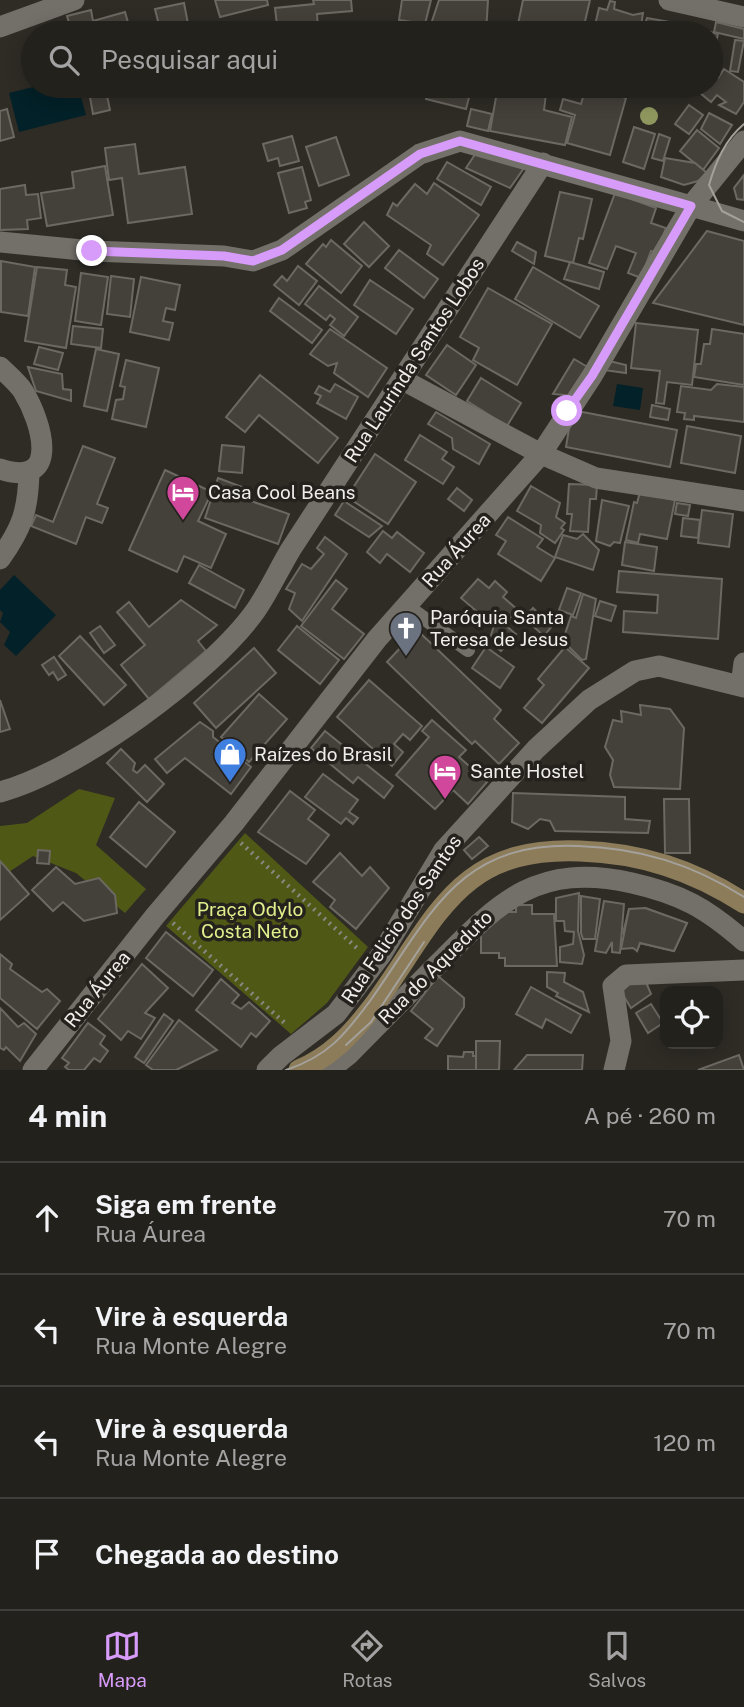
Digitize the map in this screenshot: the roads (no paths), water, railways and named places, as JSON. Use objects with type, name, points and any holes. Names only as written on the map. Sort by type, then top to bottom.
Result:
[{"type":"street","points":[[0,27],[74,0]]},
{"type":"street","points":[[669,0],[744,17]]},
{"type":"street","points":[[0,242],[92,251],[224,256],[253,261],[282,250],[420,154],[442,144],[460,141],[744,220]]},
{"type":"street","name":"Rua Áurea","points":[[33,1070],[160,911],[228,831],[377,639],[541,454],[592,376],[691,206],[744,141]]},
{"type":"street","name":"Rua Laurinda Santos Lobos","points":[[0,792],[22,786],[84,754],[185,684],[255,611],[291,550],[543,163]]},
{"type":"street","points":[[0,366],[22,389],[41,437],[43,451],[38,463],[29,473],[18,475],[0,469]]},
{"type":"street","points":[[403,380],[541,454],[596,478],[744,501]]},
{"type":"street","points":[[0,559],[17,536],[29,507],[29,473]]},
{"type":"street","points":[[742,686],[744,663]]},
{"type":"street","name":"Rua Felicio dos Santos","points":[[267,1070],[336,1014],[381,956],[444,850],[527,758],[589,700],[635,671],[659,666],[742,686]]},
{"type":"street","points":[[299,1070],[326,1056],[351,1034],[458,887],[485,867],[504,859],[533,852],[567,850],[642,858],[685,871],[744,903]]},
{"type":"street","name":"Rua do Aqueduto","points":[[329,1070],[348,1055],[488,912],[534,886],[586,876],[667,891],[691,901],[718,918],[744,941]]},
{"type":"street","points":[[614,1070],[621,1041],[613,997],[613,986],[618,979],[626,975],[744,970]]},
{"type":"lane","points":[[407,606],[468,650]]},
{"type":"water","points":[[21,90],[21,98],[81,98],[86,115],[19,132],[9,93]]},
{"type":"water","points":[[617,384],[643,388],[640,410],[613,406]]},
{"type":"water","points":[[14,575],[56,615],[16,656],[4,645],[10,632],[0,622],[3,613],[0,610],[0,590]]},
{"type":"tram line","points":[[744,124],[722,152],[709,185],[722,211],[744,222]]},
{"type":"tram line","points":[[286,1070],[313,1058],[343,1035],[431,913],[452,889],[476,870],[503,856],[537,848],[578,846],[623,850],[685,867],[744,897]]},
{"type":"tram line","points":[[346,1045],[371,1022],[424,942]]},
{"type":"place","name":"Casa Cool Beans","points":[[183,522]]},
{"type":"place","name":"Paróquia Santa Teresa de Jesus","points":[[406,658]]},
{"type":"place","name":"Raízes do Brasil","points":[[230,784]]},
{"type":"place","name":"Sante Hostel","points":[[445,801]]},
{"type":"park label","name":"Praça Odylo Costa Neto","points":[[250,920]]}]
